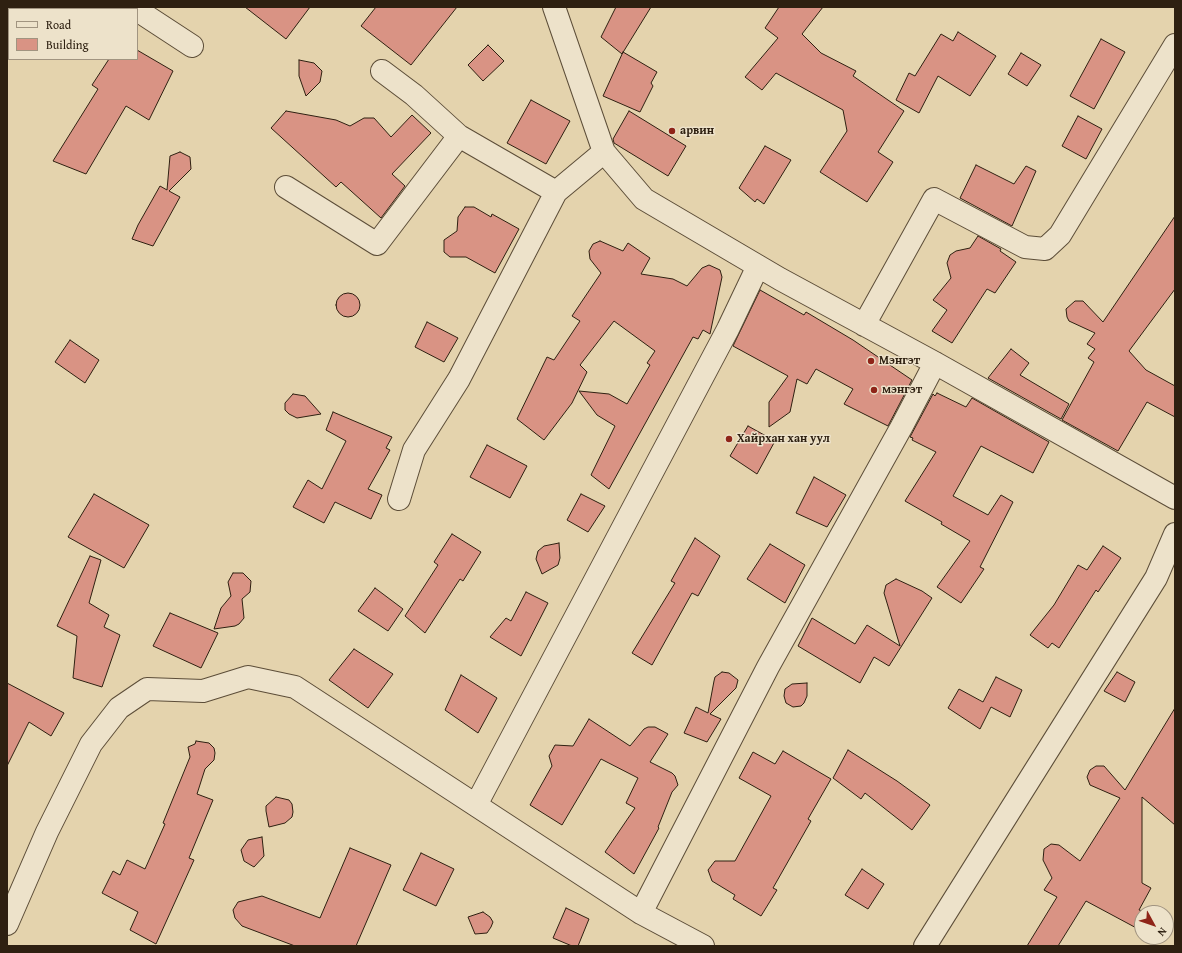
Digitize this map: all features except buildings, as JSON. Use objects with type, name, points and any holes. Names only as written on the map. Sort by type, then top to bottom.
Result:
[{"type":"street","points":[[554,7],[604,152],[644,199],[758,266],[935,363],[1175,498]]},
{"type":"street","points":[[138,11],[192,46]]},
{"type":"street","points":[[864,325],[934,199],[1025,247],[1045,250],[1060,235],[1175,45]]},
{"type":"street","points":[[382,71],[414,95],[459,136],[556,192]]},
{"type":"street","points":[[286,187],[377,244],[459,136]]},
{"type":"street","points":[[399,499],[414,450],[460,380],[556,192],[604,152]]},
{"type":"street","points":[[476,805],[728,329],[758,266]]},
{"type":"street","points":[[641,913],[768,667],[902,426],[935,363]]},
{"type":"street","points":[[925,946],[1156,578],[1175,534]]},
{"type":"street","points":[[7,924],[47,832],[91,744],[119,708],[147,689],[202,691],[248,677],[295,687],[641,913],[703,946]]},
{"type":"place","name":"арвин","points":[[672,131]]},
{"type":"place","name":"Мэнгэт","points":[[871,361]]},
{"type":"place","name":"мэнгэт","points":[[874,390]]},
{"type":"place","name":"Хайрхан хан уул","points":[[729,439]]}]
